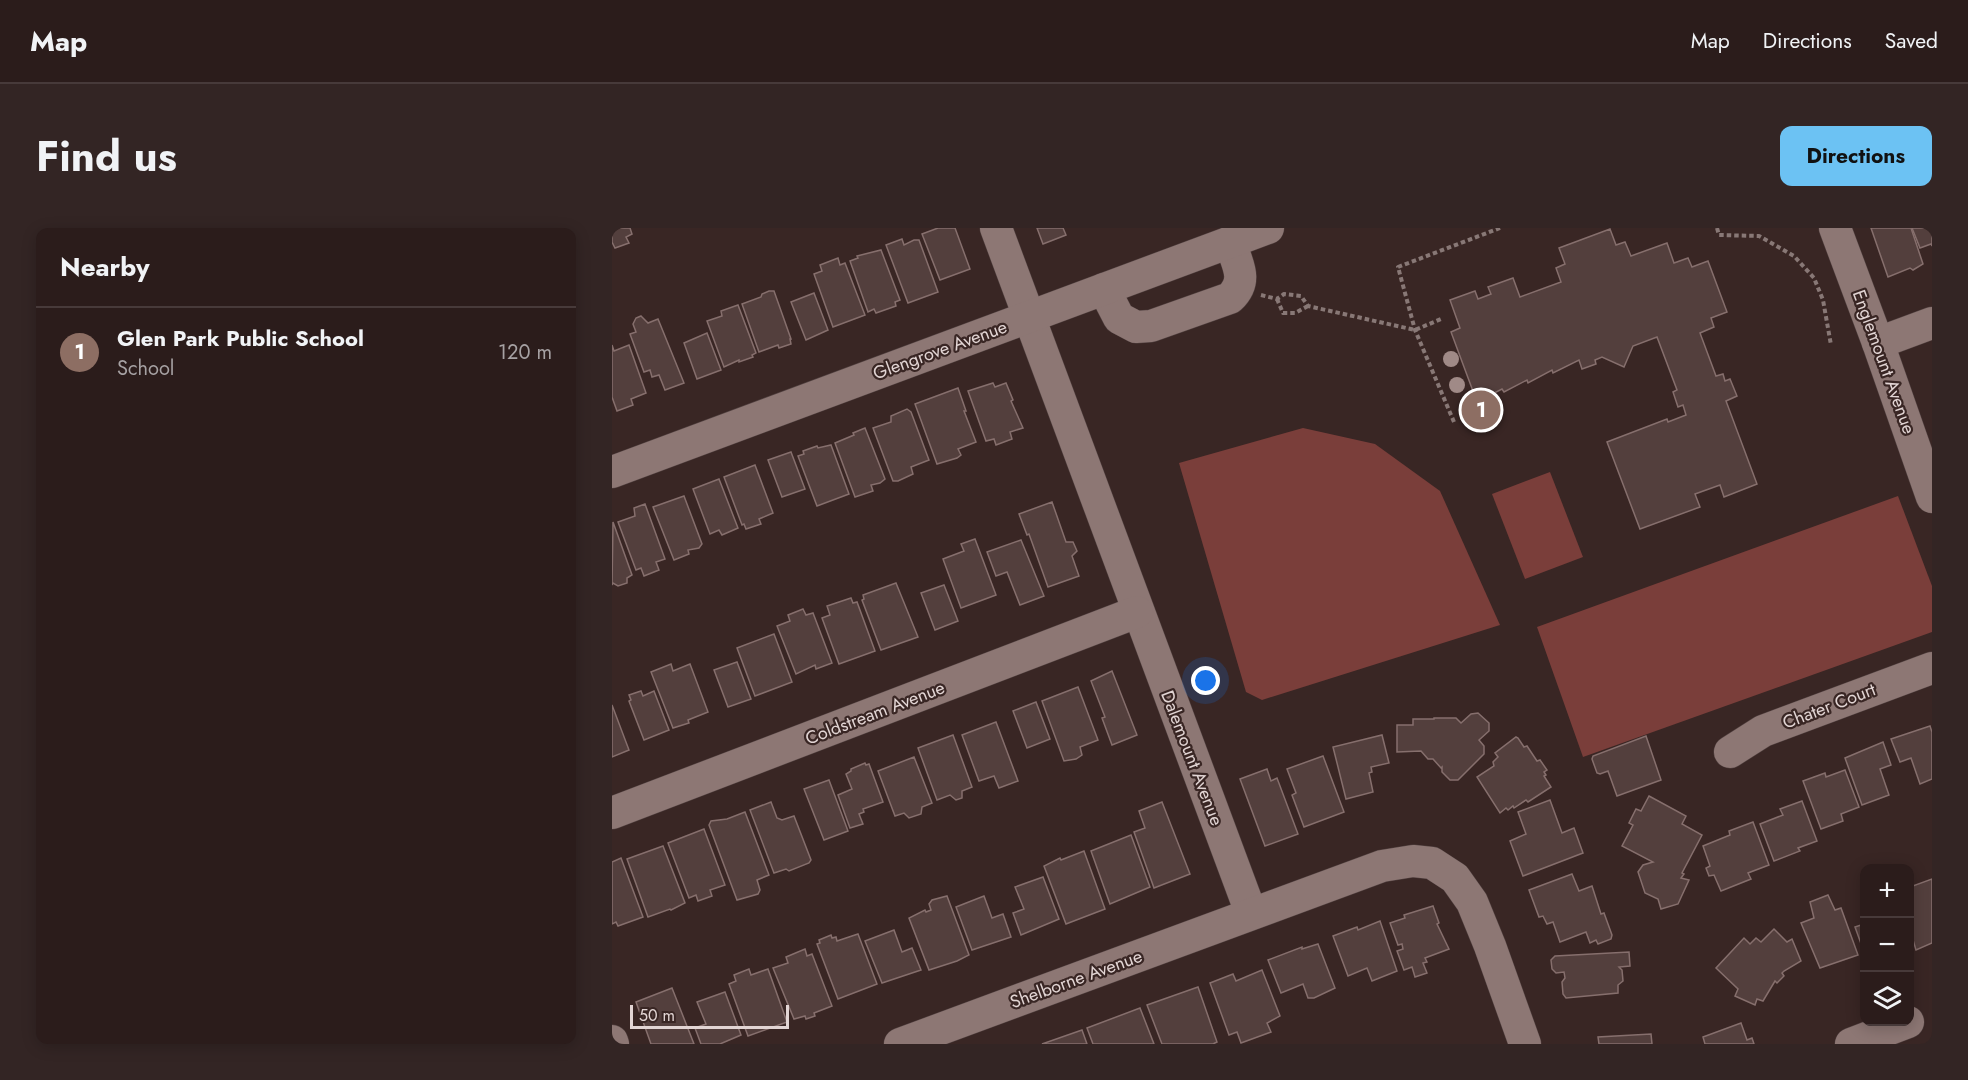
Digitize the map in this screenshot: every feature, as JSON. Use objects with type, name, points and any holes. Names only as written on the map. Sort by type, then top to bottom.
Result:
[{"type":"street","name":"Dalemount Avenue","points":[[996,228],[1251,914]]},
{"type":"street","name":"Glengrove Avenue","points":[[612,471],[1268,228]]},
{"type":"street","name":"Englemount Avenue","points":[[1835,228],[1932,496]]},
{"type":"street","points":[[1104,289],[1119,318],[1136,327],[1151,326],[1230,298],[1239,290],[1241,277],[1230,242]]},
{"type":"street","points":[[1878,343],[1932,323]]},
{"type":"street","name":"Coldstream Avenue","points":[[612,813],[1137,612]]},
{"type":"street","name":"Chater Court","points":[[1730,752],[1763,731],[1932,668]]},
{"type":"street","points":[[1251,914],[1382,866],[1413,861],[1432,863],[1455,878],[1472,902],[1525,1044]]},
{"type":"street","name":"Shelborne Avenue","points":[[900,1044],[1251,914]]},
{"type":"street","points":[[1914,1019],[1932,1012]]},
{"type":"street","points":[[1851,1044],[1896,1026]]},
{"type":"path","points":[[1454,422],[1415,330],[1398,267],[1500,228]]},
{"type":"path","points":[[1717,228],[1719,235],[1759,236],[1794,256],[1814,278],[1823,300],[1831,345]]},
{"type":"path","points":[[1239,290],[1277,299],[1284,294],[1300,296],[1308,306],[1415,330],[1441,319]]},
{"type":"path","points":[[1277,299],[1283,313],[1295,313],[1308,306]]},
{"type":"shaded area","points":[[1303,428],[1375,444],[1440,491],[1500,625],[1262,700],[1246,692],[1179,463]]},
{"type":"shaded area","points":[[1550,472],[1583,557],[1525,579],[1492,494]]},
{"type":"shaded area","points":[[1898,496],[1932,586],[1932,632],[1583,757],[1537,627]]},
{"type":"building","points":[[612,228],[630,228],[632,234],[626,237],[629,243],[615,248],[612,242]]},
{"type":"building","points":[[938,228],[955,228],[970,269],[940,280],[922,234]]},
{"type":"building","points":[[1037,228],[1063,228],[1066,235],[1043,244]]},
{"type":"building","points":[[1871,228],[1911,228],[1923,264],[1913,270],[1910,268],[1888,277]]},
{"type":"building","points":[[1912,228],[1932,228],[1932,246],[1931,244],[1920,248]]},
{"type":"building","points":[[1610,229],[1616,245],[1625,242],[1631,256],[1667,243],[1674,263],[1688,258],[1692,267],[1708,261],[1727,312],[1711,318],[1714,327],[1700,333],[1716,376],[1723,374],[1725,381],[1730,379],[1737,396],[1726,401],[1757,484],[1724,497],[1720,485],[1695,494],[1700,507],[1640,529],[1607,442],[1667,419],[1668,422],[1686,415],[1683,405],[1678,407],[1673,392],[1677,390],[1657,337],[1633,346],[1624,367],[1602,357],[1595,360],[1596,364],[1582,369],[1579,360],[1553,373],[1552,370],[1528,383],[1527,380],[1504,392],[1502,389],[1477,402],[1451,332],[1460,328],[1450,300],[1475,291],[1478,299],[1491,294],[1488,287],[1513,278],[1520,297],[1561,282],[1556,268],[1565,264],[1559,248]]},
{"type":"building","points":[[902,239],[904,245],[919,240],[938,292],[908,303],[886,245]]},
{"type":"building","points":[[881,250],[900,300],[895,302],[896,306],[876,313],[874,309],[868,312],[850,261],[858,258],[857,256]]},
{"type":"building","points":[[838,258],[840,265],[845,263],[865,315],[833,327],[814,274],[822,271],[820,265]]},
{"type":"building","points":[[769,291],[774,291],[791,344],[779,348],[778,345],[759,352],[742,304],[761,297]]},
{"type":"building","points":[[814,293],[828,330],[806,340],[791,302]]},
{"type":"building","points":[[738,305],[756,353],[752,355],[753,357],[724,367],[707,321],[722,316],[721,311]]},
{"type":"building","points":[[641,316],[648,323],[658,319],[684,383],[665,390],[659,375],[652,377],[650,370],[644,372],[630,334],[636,332],[633,324],[636,318]]},
{"type":"building","points":[[707,333],[721,370],[697,379],[684,343]]},
{"type":"building","points":[[612,345],[614,351],[629,345],[646,393],[631,399],[633,405],[617,411],[612,397]]},
{"type":"building","points":[[993,383],[995,387],[1006,383],[1023,428],[1010,432],[1012,439],[996,445],[994,439],[986,441],[968,391]]},
{"type":"building","points":[[958,388],[976,442],[958,449],[961,455],[957,458],[937,464],[915,404]]},
{"type":"building","points":[[907,409],[911,412],[929,460],[911,467],[913,474],[893,481],[873,428],[891,422],[891,416]]},
{"type":"building","points":[[865,428],[885,479],[871,485],[873,491],[855,497],[835,443]]},
{"type":"building","points":[[831,445],[849,494],[817,506],[798,456],[804,454],[803,451],[817,446],[818,448]]},
{"type":"building","points":[[791,452],[805,489],[782,497],[768,460]]},
{"type":"building","points":[[755,465],[773,513],[759,519],[761,524],[746,529],[744,524],[742,525],[724,477]]},
{"type":"building","points":[[719,479],[738,528],[722,535],[719,530],[710,534],[693,489]]},
{"type":"building","points":[[684,496],[702,544],[699,548],[688,550],[689,554],[674,560],[653,507]]},
{"type":"building","points":[[1052,502],[1066,542],[1073,542],[1077,551],[1072,556],[1079,576],[1048,587],[1029,534],[1027,535],[1019,514]]},
{"type":"building","points":[[645,504],[665,559],[656,562],[659,570],[644,576],[641,568],[636,570],[618,522],[635,516],[634,508]]},
{"type":"building","points":[[613,522],[632,575],[627,578],[627,583],[618,586],[613,583],[612,585]]},
{"type":"building","points":[[975,539],[996,595],[961,608],[943,559],[964,551],[961,544]]},
{"type":"building","points":[[1021,540],[1044,596],[1020,605],[1007,572],[996,576],[987,552]]},
{"type":"building","points":[[896,583],[918,637],[881,650],[862,600],[863,595]]},
{"type":"building","points":[[944,585],[958,621],[935,630],[921,593]]},
{"type":"building","points":[[851,598],[853,603],[857,602],[875,651],[839,664],[822,618],[830,615],[827,606]]},
{"type":"building","points":[[803,609],[806,615],[813,613],[832,663],[816,669],[815,665],[796,674],[777,626],[790,621],[788,615]]},
{"type":"building","points":[[774,634],[792,682],[755,696],[737,648]]},
{"type":"building","points":[[737,662],[751,699],[728,707],[714,670]]},
{"type":"building","points":[[671,664],[673,671],[690,664],[708,712],[688,720],[689,723],[673,728],[651,672]]},
{"type":"building","points":[[1112,671],[1137,735],[1112,745],[1102,718],[1105,717],[1091,681]]},
{"type":"building","points":[[1078,687],[1098,740],[1080,747],[1082,755],[1076,759],[1064,761],[1042,701]]},
{"type":"building","points":[[641,691],[643,696],[654,691],[669,730],[644,740],[629,701],[631,700],[629,695]]},
{"type":"building","points":[[1036,702],[1050,739],[1027,748],[1013,711]]},
{"type":"building","points":[[612,705],[629,750],[612,757]]},
{"type":"building","points":[[1478,713],[1489,723],[1489,731],[1479,740],[1484,746],[1484,754],[1458,780],[1450,780],[1442,772],[1442,767],[1433,759],[1428,759],[1421,751],[1397,752],[1397,725],[1413,725],[1413,719],[1434,718],[1456,718],[1461,723],[1471,714]]},
{"type":"building","points":[[996,722],[1018,781],[999,788],[994,776],[979,781],[962,735]]},
{"type":"building","points":[[1930,726],[1932,779],[1920,784],[1911,758],[1900,762],[1891,739]]},
{"type":"building","points":[[953,735],[972,787],[962,791],[962,798],[956,800],[950,795],[937,800],[918,748]]},
{"type":"building","points":[[1382,735],[1389,763],[1371,767],[1372,772],[1369,773],[1373,792],[1346,799],[1333,747]]},
{"type":"building","points":[[1646,736],[1661,780],[1617,796],[1608,771],[1597,773],[1593,756]]},
{"type":"building","points":[[1516,737],[1524,747],[1527,746],[1537,761],[1540,760],[1547,770],[1544,776],[1551,787],[1528,802],[1526,800],[1500,813],[1477,777],[1494,766],[1493,762],[1498,757],[1495,753]]},
{"type":"building","points":[[1883,742],[1891,765],[1880,769],[1889,795],[1862,805],[1845,758]]},
{"type":"building","points":[[1323,756],[1344,812],[1304,827],[1292,795],[1296,793],[1287,769]]},
{"type":"building","points":[[914,757],[932,803],[922,807],[921,814],[909,818],[904,813],[895,816],[878,771]]},
{"type":"building","points":[[865,763],[869,764],[883,802],[863,809],[864,812],[859,814],[863,824],[850,828],[838,795],[852,789],[846,774],[851,769]]},
{"type":"building","points":[[1267,769],[1271,781],[1277,778],[1298,834],[1265,846],[1240,779]]},
{"type":"building","points":[[1845,770],[1859,807],[1841,814],[1843,821],[1821,829],[1803,781],[1825,773],[1826,777]]},
{"type":"building","points":[[829,780],[848,831],[824,840],[804,789]]},
{"type":"building","points":[[1649,796],[1686,816],[1682,824],[1702,835],[1682,873],[1684,874],[1681,878],[1689,880],[1678,904],[1661,909],[1658,899],[1645,893],[1638,872],[1643,865],[1653,862],[1622,846],[1633,825],[1629,823],[1636,809],[1641,811]]},
{"type":"building","points":[[1550,800],[1562,833],[1574,828],[1583,853],[1523,876],[1510,841],[1526,834],[1518,812]]},
{"type":"building","points":[[1802,801],[1817,841],[1798,848],[1800,851],[1774,861],[1760,824],[1783,815],[1780,809]]},
{"type":"building","points":[[771,802],[777,818],[782,820],[794,816],[811,860],[809,863],[789,871],[786,869],[774,873],[750,810]]},
{"type":"building","points":[[1162,802],[1190,874],[1154,888],[1134,832],[1145,828],[1139,811]]},
{"type":"building","points":[[745,812],[769,875],[757,880],[760,890],[758,894],[737,900],[709,825],[711,821],[727,819]]},
{"type":"building","points":[[1753,822],[1769,865],[1748,873],[1751,879],[1721,891],[1714,875],[1709,876],[1706,868],[1710,866],[1703,846],[1730,835],[1729,831]]},
{"type":"building","points":[[704,829],[725,885],[710,890],[712,896],[698,901],[696,895],[689,898],[668,843]]},
{"type":"building","points":[[1131,835],[1150,887],[1110,904],[1091,851]]},
{"type":"building","points":[[663,846],[685,903],[648,917],[627,859]]},
{"type":"building","points":[[1084,851],[1105,909],[1066,924],[1044,866],[1060,858],[1061,860]]},
{"type":"building","points":[[621,858],[643,917],[618,926],[616,922],[612,924],[612,862]]},
{"type":"building","points":[[1572,874],[1579,891],[1592,886],[1601,914],[1604,913],[1612,935],[1611,939],[1598,944],[1596,940],[1590,943],[1586,932],[1560,942],[1553,922],[1547,924],[1543,916],[1539,917],[1529,890]]},
{"type":"building","points":[[1043,877],[1059,919],[1021,935],[1013,913],[1024,909],[1015,887]]},
{"type":"building","points":[[1932,879],[1932,943],[1916,950],[1914,943],[1914,886]]},
{"type":"building","points":[[1828,895],[1835,910],[1841,908],[1858,955],[1820,968],[1801,923],[1814,918],[1810,902]]},
{"type":"building","points":[[947,896],[969,955],[929,970],[909,918],[925,910],[926,912],[931,910],[929,904],[932,900]]},
{"type":"building","points":[[984,896],[992,918],[1003,914],[1011,937],[972,950],[956,907]]},
{"type":"building","points":[[1433,906],[1439,923],[1437,924],[1449,949],[1425,958],[1427,962],[1423,963],[1427,973],[1415,977],[1412,967],[1404,970],[1397,951],[1403,949],[1402,944],[1398,945],[1390,923],[1405,918],[1404,915]]},
{"type":"building","points":[[1380,921],[1397,971],[1372,981],[1367,968],[1348,976],[1333,936],[1357,927],[1358,930]]},
{"type":"building","points":[[1860,925],[1860,941],[1855,927]]},
{"type":"building","points":[[1774,929],[1787,942],[1792,939],[1801,961],[1784,971],[1782,973],[1784,976],[1777,983],[1775,981],[1763,1001],[1757,999],[1755,1005],[1735,996],[1738,989],[1716,968],[1744,938],[1750,944],[1756,938],[1761,942]]},
{"type":"building","points":[[894,930],[902,952],[912,948],[921,970],[882,983],[865,941]]},
{"type":"building","points":[[858,934],[877,984],[838,999],[817,944],[820,943],[819,940],[831,935],[832,938],[836,937],[837,941]]},
{"type":"building","points":[[1318,944],[1335,988],[1314,998],[1308,998],[1303,984],[1281,993],[1268,960],[1302,947],[1302,949]]},
{"type":"building","points":[[805,949],[807,956],[812,954],[832,1006],[814,1013],[815,1016],[794,1019],[773,968],[788,963],[786,957]]},
{"type":"building","points":[[1629,952],[1630,966],[1619,967],[1622,970],[1623,981],[1618,985],[1618,993],[1566,998],[1563,994],[1562,982],[1565,978],[1564,972],[1556,973],[1552,969],[1551,960],[1555,956]]},
{"type":"building","points":[[749,969],[751,975],[768,969],[787,1022],[748,1036],[729,984],[736,981],[734,975]]},
{"type":"building","points":[[1262,970],[1280,1016],[1267,1023],[1271,1032],[1241,1043],[1237,1032],[1229,1035],[1210,983],[1233,974],[1236,981]]},
{"type":"building","points":[[1198,987],[1217,1042],[1213,1044],[1162,1044],[1147,1005]]},
{"type":"building","points":[[672,988],[694,1044],[651,1044],[636,1002]]},
{"type":"building","points":[[725,992],[741,1035],[720,1044],[701,1044],[695,1028],[706,1024],[697,1002]]},
{"type":"building","points":[[1140,1008],[1154,1044],[1093,1044],[1087,1028]]},
{"type":"building","points":[[1741,1023],[1747,1040],[1752,1038],[1754,1044],[1705,1044],[1703,1037]]},
{"type":"building","points":[[1082,1030],[1087,1044],[1042,1044]]},
{"type":"building","points":[[1651,1034],[1652,1044],[1599,1044],[1598,1037]]},
{"type":"place","name":"Glen Park Public School","points":[[1481,410]]}]
